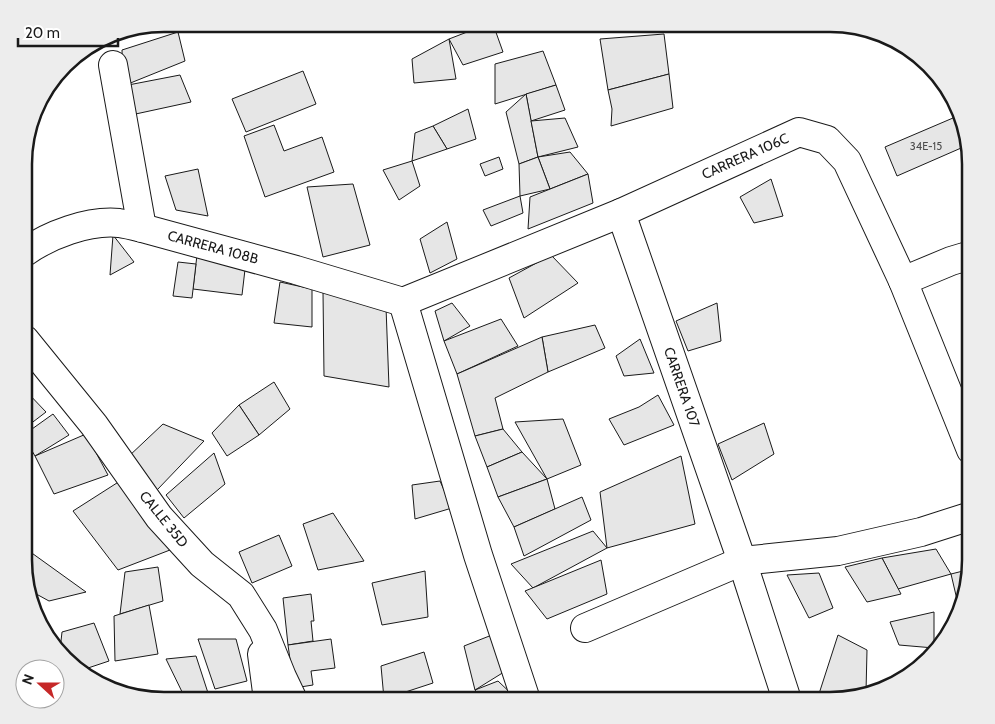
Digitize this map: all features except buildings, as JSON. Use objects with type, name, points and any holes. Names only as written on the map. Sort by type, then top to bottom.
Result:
[{"type":"street","points":[[113,65],[142,228]]},
{"type":"street","name":"CARRERA 106C","points":[[402,302],[621,213],[799,132],[827,140],[848,161],[902,281],[962,428]]},
{"type":"street","name":"CARRERA 107","points":[[621,213],[742,561],[784,692]]},
{"type":"street","name":"CARRERA 108B","points":[[32,247],[64,232],[88,226],[117,223],[142,228],[296,270],[402,302]]},
{"type":"street","points":[[902,281],[962,258]]},
{"type":"street","points":[[402,302],[478,555],[523,692]]},
{"type":"street","name":"CALLE 35D","points":[[32,349],[94,425],[159,517],[202,564],[241,595],[263,630],[289,691]]},
{"type":"street","points":[[585,628],[742,561],[838,551],[921,532],[962,519]]},
{"type":"street","points":[[263,630],[262,652],[267,691]]}]
